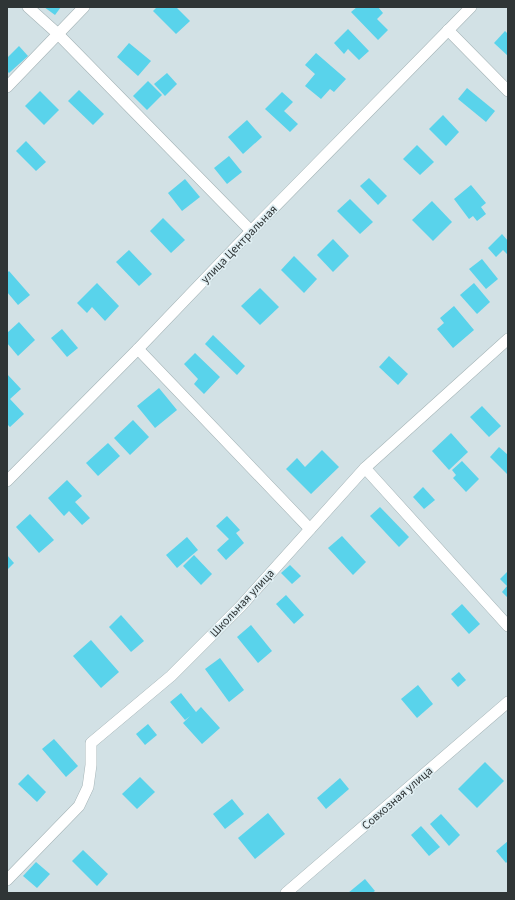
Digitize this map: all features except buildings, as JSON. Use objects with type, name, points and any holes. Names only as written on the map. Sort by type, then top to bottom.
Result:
[{"type":"street","points":[[28,7],[58,34],[251,231]]},
{"type":"street","points":[[7,87],[84,7]]},
{"type":"street","name":"улица Центральная","points":[[7,481],[138,349],[251,231],[471,7]]},
{"type":"street","points":[[448,30],[508,91]]},
{"type":"street","name":"Школьная улица","points":[[7,880],[79,806],[88,787],[91,765],[91,743],[171,676],[241,606],[365,468],[508,339]]},
{"type":"street","points":[[138,349],[310,529]]},
{"type":"street","points":[[365,468],[508,626]]},
{"type":"street","name":"Совхозная улица","points":[[286,893],[508,702]]}]
